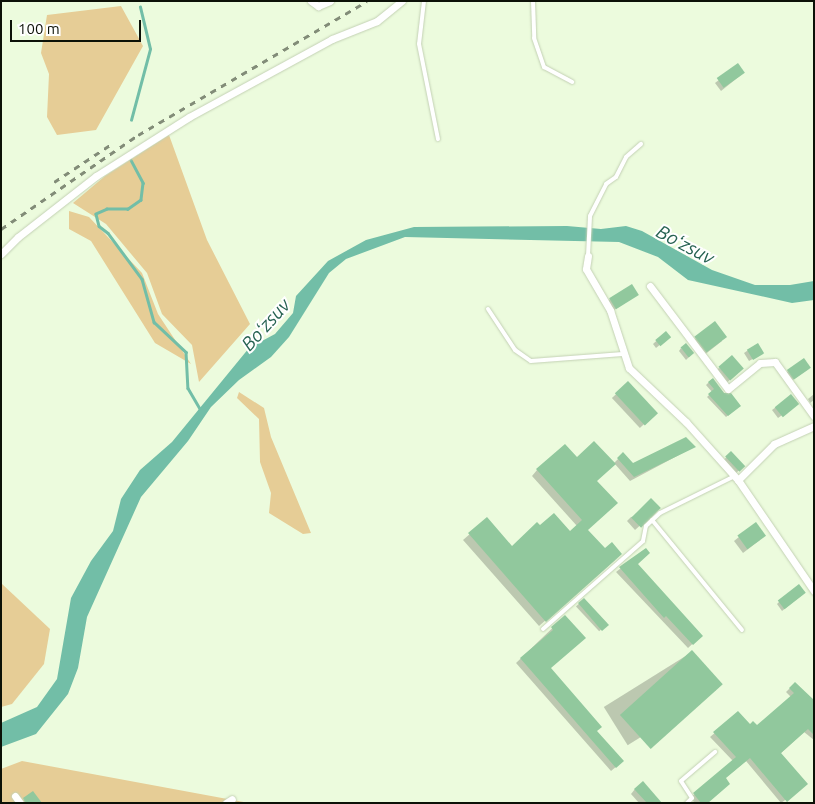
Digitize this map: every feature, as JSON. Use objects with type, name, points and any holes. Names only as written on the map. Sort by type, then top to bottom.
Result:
[{"type":"street","points":[[311,1],[318,6],[330,1]]},
{"type":"street","points":[[1,254],[18,237],[96,176],[182,122],[332,39],[377,21],[402,1]]},
{"type":"street","points":[[588,256],[586,269],[610,310],[623,354],[646,387],[686,422],[736,478],[814,591]]},
{"type":"street","points":[[650,286],[728,389],[760,363],[775,362],[814,416]]},
{"type":"street","points":[[736,478],[774,444],[814,426]]},
{"type":"lane","points":[[424,1],[419,44],[438,139]]},
{"type":"lane","points":[[533,1],[534,38],[544,67],[572,82]]},
{"type":"lane","points":[[588,256],[590,216],[606,184],[616,177],[626,157],[641,144]]},
{"type":"lane","points":[[488,310],[515,350],[532,361],[623,354]]},
{"type":"lane","points":[[542,630],[643,541],[646,526],[660,513],[736,478]]},
{"type":"lane","points":[[652,520],[742,630]]},
{"type":"lane","points":[[687,803],[692,798],[681,781],[715,752]]},
{"type":"shaded area","points":[[121,6],[143,46],[96,130],[57,135],[47,117],[49,74],[41,53],[47,15]]},
{"type":"shaded area","points":[[169,135],[207,240],[250,324],[199,382],[192,345],[162,314],[147,273],[106,224],[73,203],[105,176]]},
{"type":"shaded area","points":[[69,211],[89,217],[142,273],[158,314],[191,364],[155,343],[91,241],[69,229]]},
{"type":"shaded area","points":[[239,392],[264,408],[271,437],[311,533],[303,534],[269,513],[271,493],[260,462],[259,419],[237,398]]},
{"type":"shaded area","points":[[1,583],[50,629],[44,664],[12,704],[1,707]]},
{"type":"shaded area","points":[[22,761],[249,803],[1,803],[1,769]]},
{"type":"water","points":[[567,226],[601,229],[626,226],[642,231],[712,270],[755,285],[790,285],[814,281],[814,300],[792,303],[688,280],[658,257],[619,242],[405,237],[346,259],[329,273],[289,337],[271,357],[239,380],[211,407],[188,441],[141,497],[87,617],[78,668],[68,694],[36,734],[1,747],[1,723],[37,707],[57,679],[71,598],[91,561],[113,531],[121,499],[140,470],[172,442],[249,348],[275,334],[293,313],[296,296],[328,261],[366,240],[414,227]]},
{"type":"building","points":[[738,63],[745,73],[724,88],[717,78]]},
{"type":"building","points":[[632,284],[639,295],[616,309],[609,298]]},
{"type":"building","points":[[715,321],[727,337],[706,353],[694,337]]},
{"type":"building","points":[[666,331],[671,337],[660,346],[655,340]]},
{"type":"building","points":[[686,343],[694,353],[689,358],[681,347]]},
{"type":"building","points":[[758,343],[764,353],[753,360],[747,350]]},
{"type":"building","points":[[732,355],[744,369],[730,380],[718,367]]},
{"type":"building","points":[[804,358],[811,368],[794,380],[787,370]]},
{"type":"building","points":[[713,378],[724,393],[731,393],[741,406],[728,416],[708,394],[714,389],[708,382]]},
{"type":"building","points":[[628,381],[658,413],[645,425],[615,393]]},
{"type":"building","points":[[791,394],[799,404],[783,417],[775,407]]},
{"type":"building","points":[[686,437],[696,447],[634,477],[617,458],[623,452],[633,463]]},
{"type":"building","points":[[594,441],[616,464],[597,481],[618,503],[588,530],[605,548],[612,542],[622,554],[546,622],[468,533],[487,517],[512,546],[537,522],[540,525],[554,513],[570,531],[582,520],[536,469],[565,444],[577,457]]},
{"type":"building","points":[[731,451],[745,466],[739,472],[725,456]]},
{"type":"building","points":[[651,498],[661,508],[641,528],[631,518]]},
{"type":"building","points":[[756,522],[766,536],[747,549],[737,536]]},
{"type":"building","points":[[646,548],[650,553],[638,564],[703,636],[693,645],[666,616],[664,618],[619,567]]},
{"type":"building","points":[[799,584],[806,593],[784,609],[778,601]]},
{"type":"building","points":[[584,598],[609,625],[602,631],[578,603]]},
{"type":"building","points":[[565,615],[586,638],[551,668],[602,727],[597,731],[624,761],[616,768],[520,658],[553,630],[551,627]]},
{"type":"building","points":[[692,650],[723,684],[651,749],[620,715]]},
{"type":"building","points":[[795,682],[814,700],[814,735],[808,729],[781,753],[808,784],[787,802],[750,758],[726,778],[730,784],[708,803],[701,803],[693,793],[736,757],[713,732],[738,711],[750,724],[753,721],[757,725],[794,693],[789,688]]},
{"type":"building","points":[[643,781],[662,803],[647,803],[634,789]]},
{"type":"building","points":[[33,791],[42,803],[25,803],[23,798]]},
{"type":"waterway","points":[[131,120],[150,49],[140,7]]},
{"type":"waterway","points":[[131,160],[143,183],[141,200],[128,209],[107,209],[96,214],[99,226],[108,233],[142,279],[154,322],[186,352],[188,388],[200,409]]},
{"type":"railway","points":[[1,229],[138,135],[367,1]]},
{"type":"railway","points":[[54,182],[110,145]]},
{"type":"water label","name":"Boʻzsuv","points":[[685,245]]},
{"type":"water label","name":"Boʻzsuv","points":[[266,325]]}]
